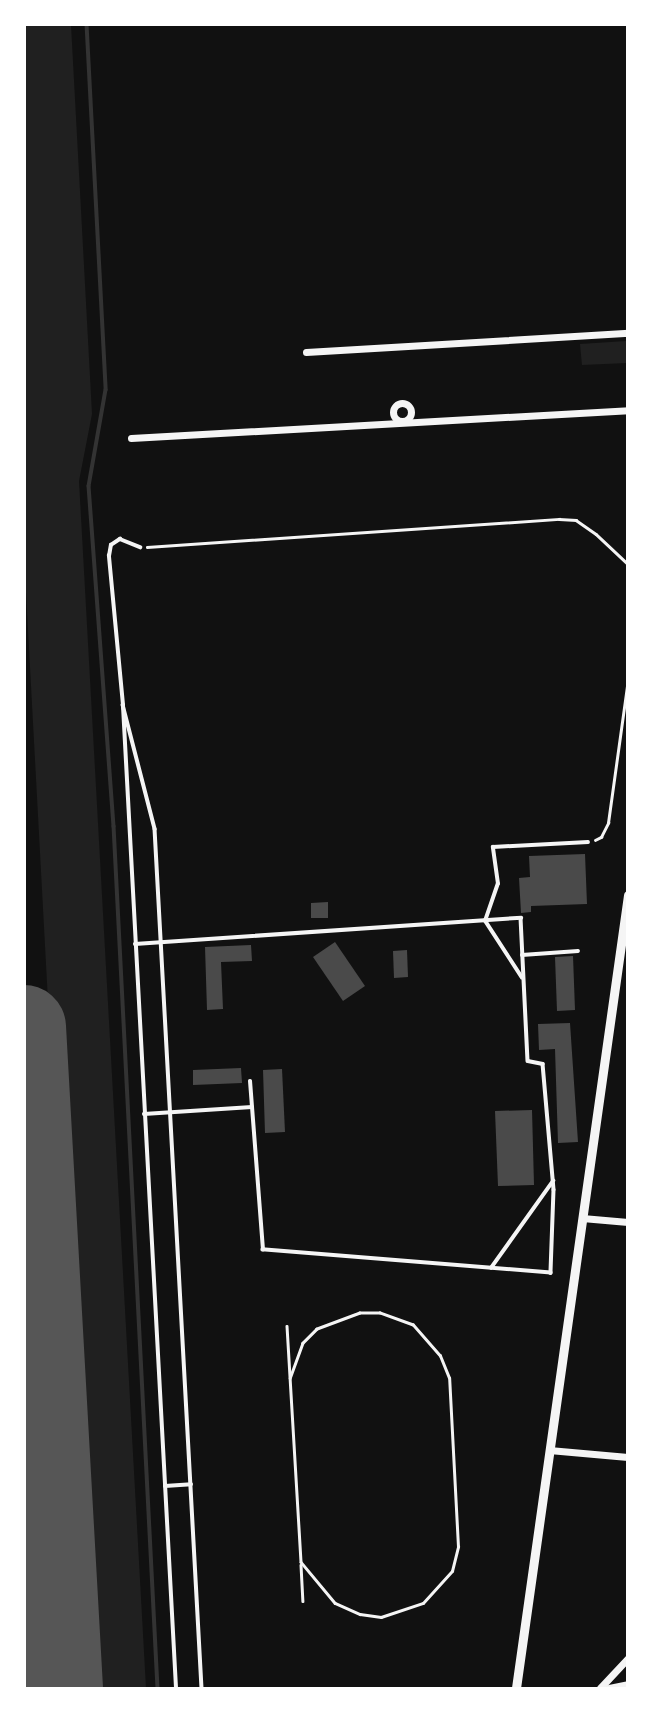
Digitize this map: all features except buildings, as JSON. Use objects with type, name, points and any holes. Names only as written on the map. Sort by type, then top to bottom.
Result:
[{"type":"street","points":[[306,352],[627,334]]},
{"type":"street","points":[[402,421],[394,416],[397,404],[406,404],[421,420]]},
{"type":"street","points":[[131,438],[628,410]]},
{"type":"street","points":[[402,421],[411,411]]},
{"type":"street","points":[[516,1689],[628,895]]},
{"type":"street","points":[[582,1218],[628,1222]]},
{"type":"street","points":[[549,1450],[628,1457]]},
{"type":"street","points":[[600,1689],[628,1658]]},
{"type":"street","points":[[609,1689],[628,1685]]},
{"type":"lane","points":[[140,547],[120,538],[111,544],[123,705],[176,1689]]},
{"type":"lane","points":[[123,705],[155,829],[202,1689]]},
{"type":"lane","points":[[485,921],[498,884],[493,847],[589,842]]},
{"type":"lane","points":[[135,944],[520,918],[528,1061],[543,1064],[554,1180],[551,1273],[263,1250],[250,1082]]},
{"type":"lane","points":[[485,921],[524,980]]},
{"type":"lane","points":[[523,955],[578,951]]},
{"type":"lane","points":[[144,1114],[252,1107]]},
{"type":"lane","points":[[491,1268],[554,1180]]},
{"type":"lane","points":[[164,1486],[191,1484]]},
{"type":"path","points":[[140,547],[559,519],[576,520],[596,534],[628,564]]},
{"type":"path","points":[[589,842],[601,837],[608,823],[628,679]]},
{"type":"path","points":[[290,1378],[303,1343],[317,1329],[340,1318],[380,1312],[413,1325],[429,1339],[449,1378],[458,1547],[445,1579],[423,1603],[381,1617],[335,1603],[301,1562]]},
{"type":"path","points":[[287,1326],[303,1601]]},
{"type":"shaded area","points":[[24,25],[71,25],[92,414],[79,481],[146,1688],[85,1688],[25,574]]},
{"type":"shaded area","points":[[626,341],[627,363],[582,365],[580,344]]},
{"type":"shaded area","points":[[25,1474],[36,1688],[25,1688]]},
{"type":"waterway","points":[[87,24],[106,390],[89,486],[114,826],[158,1688]]},
{"type":"runway","points":[[24,1027],[61,1688]]}]
